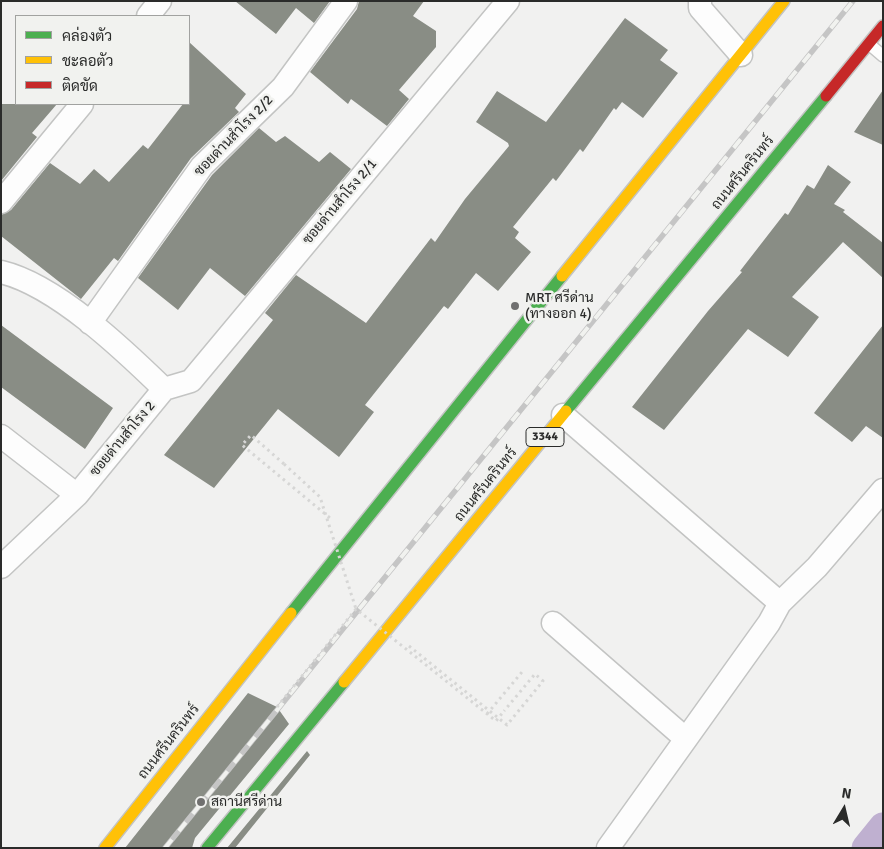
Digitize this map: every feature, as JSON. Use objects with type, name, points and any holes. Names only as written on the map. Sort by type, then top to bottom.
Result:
[{"type":"main road","name":"ถนนศรีนครินทร์","points":[[104,848],[352,536],[784,1]]},
{"type":"main road","name":"ถนนศรีนครินทร์","points":[[207,848],[883,26]]},
{"type":"street","points":[[149,15],[160,1]]},
{"type":"street","name":"ซอยด่านสำโรง 2/2","points":[[90,323],[202,166],[283,86],[346,1]]},
{"type":"street","name":"ซอยด่านสำโรง 2/1","points":[[164,389],[191,380],[508,1]]},
{"type":"street","points":[[700,1],[700,8],[741,55]]},
{"type":"street","points":[[1,202],[81,105]]},
{"type":"street","name":"ซอยด่านสำโรง 2","points":[[1,272],[19,277],[90,323],[126,353],[164,389],[77,495],[1,567]]},
{"type":"street","points":[[563,415],[780,603]]},
{"type":"street","points":[[1,436],[77,495]]},
{"type":"street","points":[[608,848],[769,623],[780,603],[818,567],[883,490]]},
{"type":"street","points":[[553,623],[686,739]]},
{"type":"lane","points":[[868,44],[883,56]]},
{"type":"path","points":[[352,536],[249,450],[242,444],[251,435],[320,497],[356,609],[487,714],[496,721],[504,711],[535,674],[544,681],[507,725],[387,629]]},
{"type":"path","points":[[277,707],[356,609]]},
{"type":"path","points":[[487,714],[522,672]]},
{"type":"building","points":[[235,1],[330,1],[314,23],[296,8],[276,34]]},
{"type":"building","points":[[359,1],[424,1],[413,16],[436,31],[436,47],[399,90],[409,99],[387,126],[351,99],[348,104],[310,72],[357,9]]},
{"type":"building","points":[[625,18],[668,50],[660,60],[678,73],[643,118],[622,102],[616,110],[614,108],[583,152],[580,149],[556,181],[553,178],[513,227],[519,232],[515,238],[531,252],[498,291],[476,273],[448,309],[444,306],[365,405],[374,412],[339,457],[278,409],[214,488],[164,455],[273,320],[265,313],[296,275],[366,323],[431,238],[435,242],[465,199],[509,146],[508,143],[476,122],[497,91],[546,122]]},
{"type":"building","points":[[190,43],[246,94],[235,108],[239,112],[191,158],[118,261],[114,258],[81,299],[1,236],[1,215],[11,210],[50,163],[80,184],[94,169],[109,182],[143,145],[148,149],[182,105],[190,105]]},
{"type":"building","points":[[883,90],[883,145],[854,132]]},
{"type":"building","points":[[1,104],[56,105],[32,133],[37,137],[1,181]]},
{"type":"building","points":[[259,128],[276,142],[285,136],[319,162],[330,152],[351,169],[245,296],[210,268],[178,310],[138,278],[212,175]]},
{"type":"building","points":[[828,165],[851,182],[834,204],[845,210],[843,212],[883,243],[883,278],[843,242],[792,297],[819,317],[788,357],[748,329],[664,430],[632,407],[708,311],[742,272],[740,271],[785,213],[788,215],[807,185],[814,189]]},
{"type":"building","points":[[1,325],[113,408],[85,449],[1,387]]},
{"type":"building","points":[[883,325],[883,438],[866,426],[852,442],[814,413]]},
{"type":"building","points":[[248,693],[277,707],[289,724],[195,838],[192,848],[125,848]]},
{"type":"building","points":[[307,751],[310,755],[235,848],[227,848]]},
{"type":"waterway","points":[[866,848],[883,827]]},
{"type":"railway","points":[[165,848],[853,1]]},
{"type":"traffic: fast","points":[[566,411],[826,96]]},
{"type":"traffic: fast","points":[[291,613],[562,276]]},
{"type":"traffic: fast","points":[[207,848],[344,682]]},
{"type":"traffic: slow","points":[[562,276],[784,1]]},
{"type":"traffic: slow","points":[[344,682],[566,411]]},
{"type":"traffic: slow","points":[[105,848],[291,613]]},
{"type":"traffic: jam","points":[[826,96],[883,26]]},
{"type":"place","name":"MRT ศรีด่าน (ทางออก 4)","points":[[515,306]]},
{"type":"place","name":"สถานีศรีด่าน","points":[[201,802]]}]
